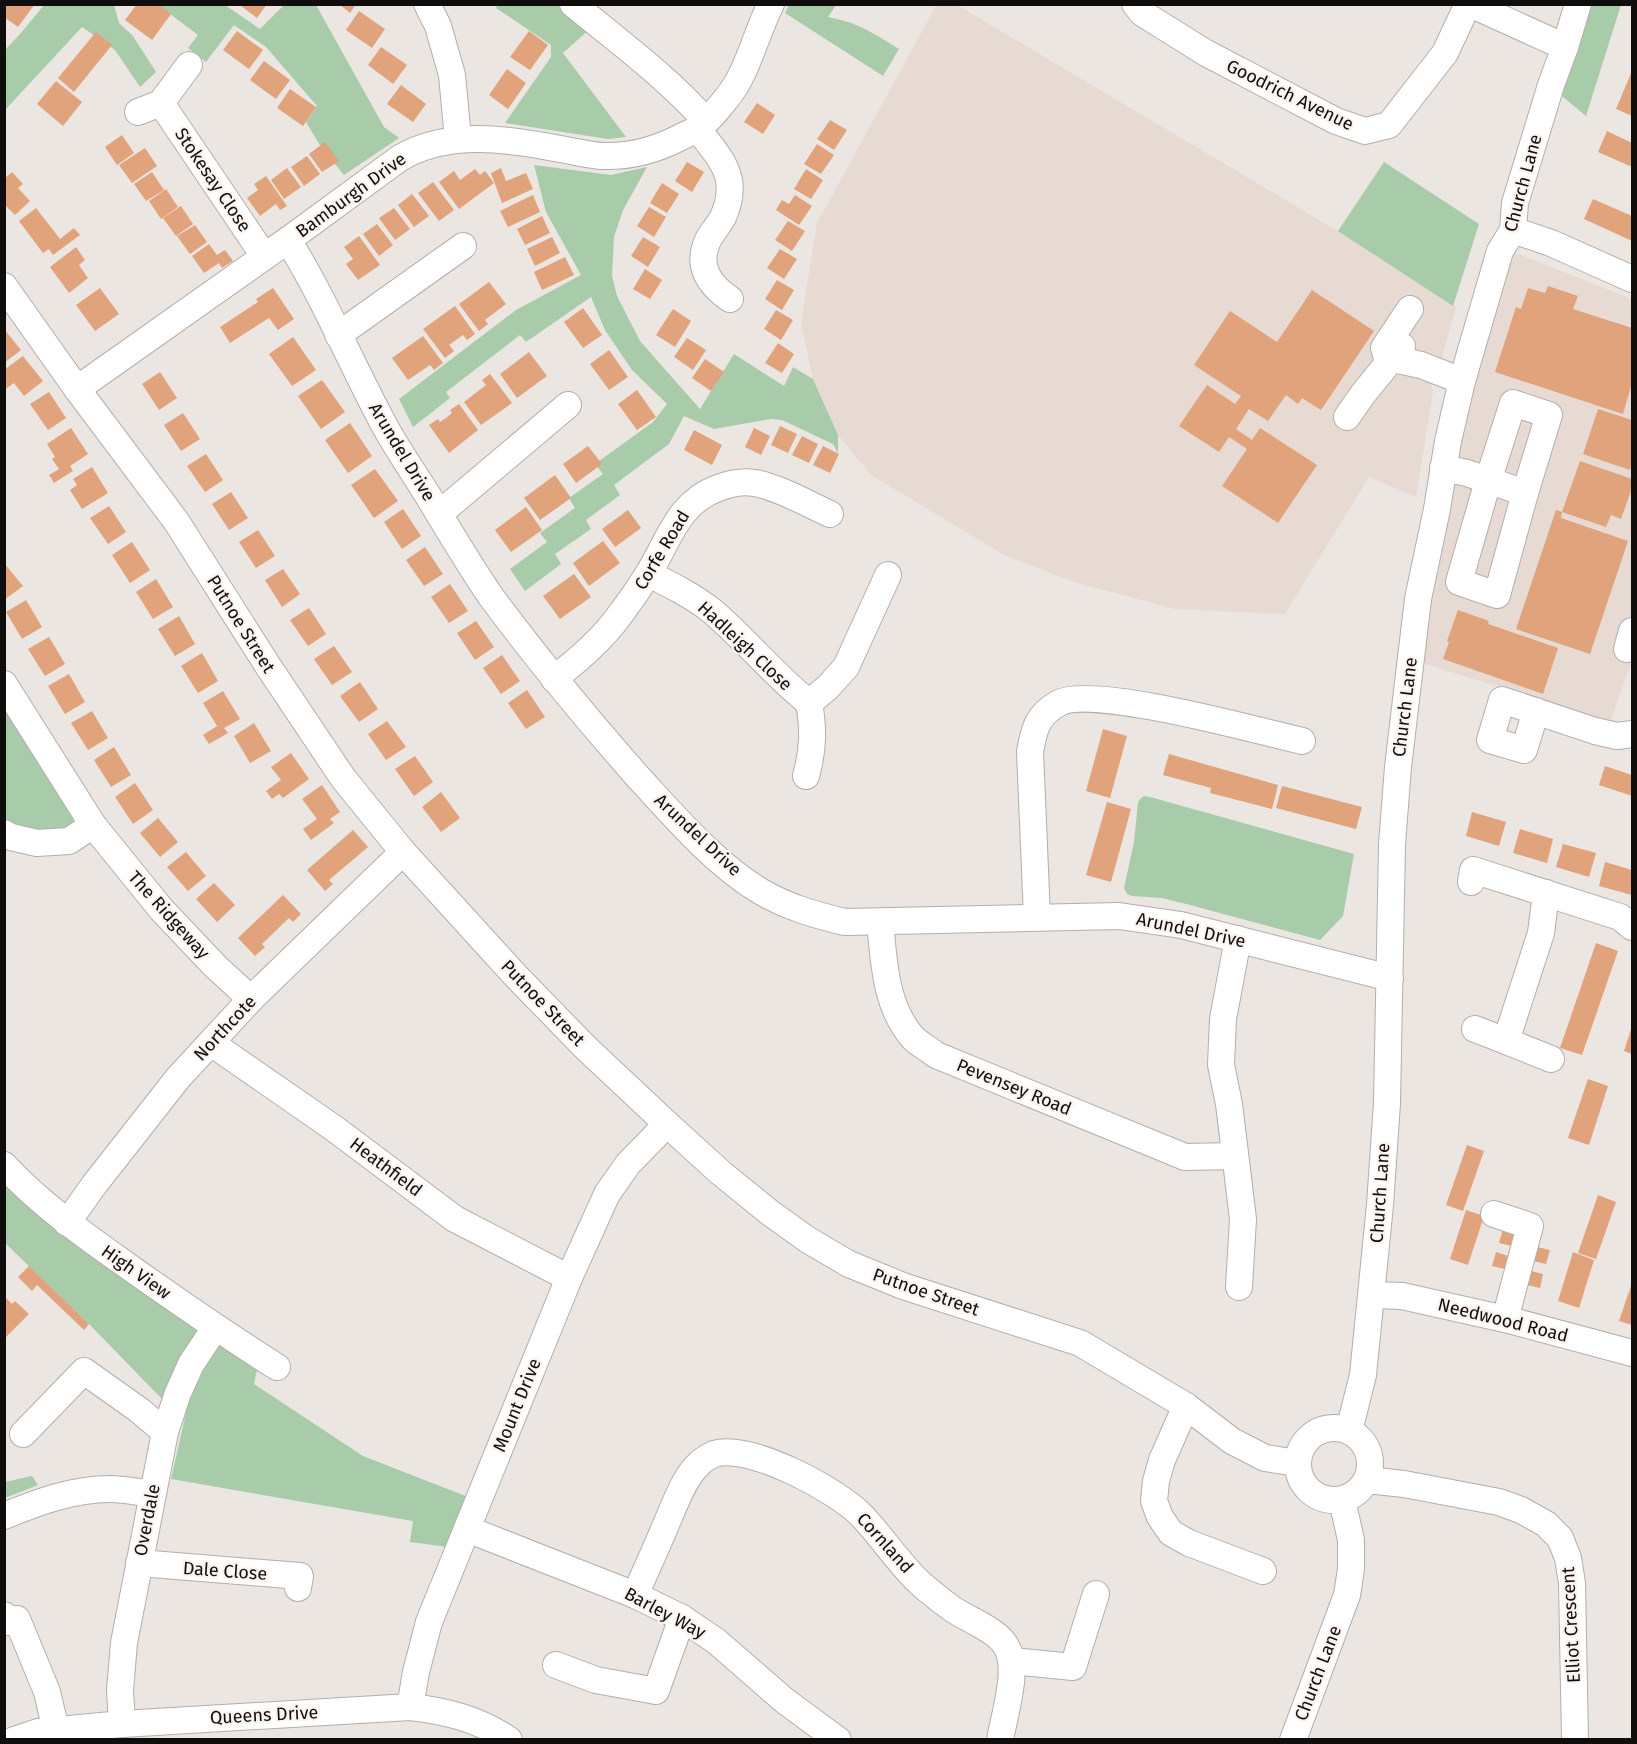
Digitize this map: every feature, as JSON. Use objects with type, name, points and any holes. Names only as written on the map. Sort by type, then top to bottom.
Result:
[{"type":"street","points":[[427,4],[438,26],[452,75],[458,139]]},
{"type":"street","points":[[573,4],[689,101],[721,160],[729,181],[729,198],[723,217],[708,240],[703,257],[707,277],[717,290],[730,299]]},
{"type":"street","name":"Bamburgh Drive","points":[[77,389],[407,154],[429,145],[458,139],[485,138],[602,156],[633,154],[662,147],[702,125],[727,98],[741,76],[771,4]]},
{"type":"street","name":"Goodrich Avenue","points":[[1135,4],[1142,13],[1206,53],[1336,121],[1365,131],[1389,125],[1445,53],[1469,4]]},
{"type":"street","points":[[1469,4],[1565,47]]},
{"type":"street","name":"Church Lane","points":[[1349,1431],[1363,1375],[1372,1295],[1386,1115],[1392,844],[1398,767],[1418,599],[1462,381],[1500,251],[1513,230],[1515,203],[1578,4]]},
{"type":"street","name":"Stokesay Close","points":[[189,65],[149,108],[264,256]]},
{"type":"street","points":[[1513,230],[1551,243],[1632,279]]},
{"type":"street","name":"Arundel Drive","points":[[288,240],[307,270],[383,423],[491,596],[554,679],[681,825],[726,865],[759,890],[785,905],[845,922],[1119,916],[1181,925],[1390,978]]},
{"type":"street","points":[[338,335],[463,246]]},
{"type":"street","name":"Putnoe Street","points":[[4,286],[77,389],[176,521],[268,666],[343,778],[403,852],[514,974],[585,1047],[667,1124],[721,1173],[770,1212],[808,1240],[849,1264],[903,1286],[1080,1343],[1185,1406],[1232,1441],[1265,1458],[1297,1463]]},
{"type":"street","points":[[1347,417],[1393,359],[1417,311]]},
{"type":"street","points":[[1393,359],[1421,365],[1462,381]]},
{"type":"street","points":[[1513,403],[1549,415],[1524,493],[1497,595],[1459,582],[1488,481],[1513,403]]},
{"type":"street","points":[[439,514],[568,405]]},
{"type":"street","points":[[1443,468],[1467,473],[1524,493]]},
{"type":"street","name":"Corfe Road","points":[[554,679],[588,652],[621,614],[649,574],[672,529],[689,505],[705,493],[730,483],[755,483],[830,514]]},
{"type":"street","name":"Hadleigh Close","points":[[649,574],[680,589],[710,610],[790,688],[809,703],[813,725],[812,754],[806,776]]},
{"type":"street","name":"Hadleigh Close","points":[[809,703],[846,667],[888,575]]},
{"type":"street","name":"The Ridgeway","points":[[4,684],[93,825],[161,909],[216,967],[251,999]]},
{"type":"street","points":[[1037,917],[1030,752],[1034,729],[1044,714],[1061,702],[1080,699],[1115,701],[1162,708],[1302,741]]},
{"type":"street","points":[[1536,711],[1595,731],[1617,736],[1632,734]]},
{"type":"street","points":[[4,833],[37,843],[69,841],[93,825]]},
{"type":"street","name":"Northcote","points":[[67,1223],[178,1078],[251,999],[403,852]]},
{"type":"street","points":[[1471,882],[1473,870],[1620,916],[1632,927]]},
{"type":"street","points":[[1506,1041],[1541,933],[1546,892]]},
{"type":"street","name":"Pevensey Road","points":[[880,922],[889,991],[898,1018],[915,1039],[936,1055],[1185,1157],[1235,1156]]},
{"type":"street","points":[[1238,939],[1223,1019],[1221,1065],[1229,1104],[1243,1219],[1239,1287]]},
{"type":"street","points":[[1475,1029],[1551,1059]]},
{"type":"street","name":"Heathfield","points":[[211,1043],[335,1129],[455,1219],[569,1278]]},
{"type":"street","name":"Mount Drive","points":[[410,1707],[429,1622],[569,1278],[607,1194],[628,1164],[667,1124]]},
{"type":"street","name":"High View","points":[[4,1165],[67,1223],[215,1328],[277,1367]]},
{"type":"street","points":[[1494,1214],[1530,1226],[1505,1319]]},
{"type":"street","name":"Needwood Road","points":[[1372,1295],[1402,1296],[1505,1319],[1632,1353]]},
{"type":"street","name":"Overdale","points":[[122,1724],[120,1690],[124,1643],[165,1432],[191,1364],[215,1328]]},
{"type":"street","points":[[23,1434],[84,1371],[139,1410],[165,1432]]},
{"type":"street","points":[[1185,1406],[1161,1460],[1156,1481],[1154,1501],[1160,1517],[1171,1533],[1189,1543],[1263,1571]]},
{"type":"street","points":[[1330,1428],[1349,1431],[1362,1440],[1370,1458],[1367,1480],[1356,1493],[1342,1500],[1322,1499],[1303,1484],[1297,1463],[1301,1447],[1312,1434],[1330,1428]]},
{"type":"street","name":"Cornland","points":[[635,1595],[684,1485],[698,1464],[714,1454],[734,1452],[760,1459],[806,1477],[831,1492],[861,1515],[922,1585],[954,1610],[984,1626],[1006,1644],[1012,1661]]},
{"type":"street","name":"Elliot Crescent","points":[[1367,1480],[1404,1484],[1499,1502],[1521,1510],[1546,1524],[1560,1538],[1568,1558],[1572,1582],[1575,1740]]},
{"type":"street","points":[[4,1516],[69,1494],[109,1489],[152,1494]]},
{"type":"street","name":"Church Lane","points":[[1293,1740],[1347,1595],[1351,1569],[1351,1540],[1342,1500]]},
{"type":"street","name":"Barley Way","points":[[467,1529],[635,1595],[682,1618],[716,1641],[785,1701],[838,1740]]},
{"type":"street","name":"Dale Close","points":[[139,1563],[300,1576],[298,1588]]},
{"type":"street","points":[[1000,1740],[1012,1661],[1073,1667],[1096,1594]]},
{"type":"street","points":[[4,1615],[8,1622],[17,1619],[47,1692],[45,1734]]},
{"type":"street","points":[[556,1665],[596,1680],[656,1691],[682,1618]]},
{"type":"street","name":"Queens Drive","points":[[14,1740],[122,1724],[226,1728],[410,1707],[440,1710],[471,1719],[509,1740]]},
{"type":"shaded area","points":[[937,4],[957,5],[1353,240],[1456,307],[1442,357],[1435,361],[1430,379],[1433,392],[1416,497],[1369,477],[1285,614],[1175,609],[1074,582],[1004,555],[871,475],[838,435],[813,379],[801,323],[817,223]]},
{"type":"shaded area","points":[[1508,250],[1632,299],[1632,660],[1610,722],[1419,662],[1456,447]]},
{"type":"green space","points":[[498,4],[562,5],[591,28],[563,53],[626,137],[608,139],[505,123],[551,57],[551,45],[496,8]]},
{"type":"green space","points":[[44,5],[114,5],[119,23],[133,36],[156,72],[140,87],[115,50],[82,27],[5,110],[5,50]]},
{"type":"green space","points":[[158,5],[225,5],[260,29],[284,5],[316,5],[384,127],[399,138],[344,175],[321,147],[306,122],[317,106],[266,47],[234,25],[206,62],[188,48],[198,35]]},
{"type":"green space","points":[[789,5],[836,5],[828,17],[839,19],[873,33],[899,49],[883,76],[785,13]]},
{"type":"green space","points":[[1590,5],[1621,5],[1586,116],[1562,96]]},
{"type":"green space","points":[[1384,162],[1479,224],[1453,306],[1338,231]]},
{"type":"green space","points":[[534,165],[611,175],[647,167],[623,210],[614,237],[612,276],[617,296],[640,341],[700,409],[734,354],[784,386],[793,367],[813,379],[838,435],[838,453],[833,444],[782,420],[771,419],[714,429],[684,416],[669,444],[614,485],[620,495],[586,520],[591,529],[555,554],[561,564],[525,591],[510,569],[547,542],[540,533],[575,508],[569,498],[603,474],[595,464],[653,422],[667,404],[632,370],[605,330],[591,297],[526,342],[520,335],[446,392],[450,398],[413,427],[399,399],[516,310],[581,275],[546,212]]},
{"type":"green space","points":[[4,701],[74,807],[73,823],[64,835],[5,825]]},
{"type":"green space","points":[[1144,796],[1354,854],[1343,916],[1320,940],[1162,898],[1127,894],[1124,888],[1134,842],[1138,803]]},
{"type":"green space","points":[[4,1173],[200,1331],[257,1370],[254,1384],[363,1456],[468,1497],[448,1547],[410,1542],[413,1521],[171,1479],[186,1413],[161,1398],[5,1243]]},
{"type":"green space","points":[[32,1476],[38,1485],[5,1498],[5,1482]]},
{"type":"building","points":[[7,4],[35,4],[18,27],[4,17],[4,7]]},
{"type":"building","points":[[137,4],[158,4],[171,14],[152,40],[125,20]]},
{"type":"building","points":[[242,4],[267,4],[257,18],[241,6]]},
{"type":"building","points":[[339,4],[356,4],[350,13]]},
{"type":"building","points":[[359,11],[385,29],[372,48],[346,30]]},
{"type":"building","points":[[237,31],[263,50],[249,69],[223,50]]},
{"type":"building","points":[[529,31],[548,45],[530,70],[510,57]]},
{"type":"building","points":[[96,32],[112,45],[74,92],[58,78]]},
{"type":"building","points":[[381,47],[407,65],[393,84],[368,65]]},
{"type":"building","points":[[264,61],[290,80],[276,99],[250,80]]},
{"type":"building","points":[[507,69],[526,83],[508,109],[489,95]]},
{"type":"building","points":[[1632,71],[1632,116],[1616,109]]},
{"type":"building","points":[[56,81],[82,102],[63,126],[37,104]]},
{"type":"building","points":[[401,85],[426,104],[413,122],[387,104]]},
{"type":"building","points":[[290,89],[316,107],[303,126],[277,108]]},
{"type":"building","points":[[757,103],[775,115],[763,134],[744,122]]},
{"type":"building","points":[[830,120],[847,130],[834,150],[817,139]]},
{"type":"building","points":[[1607,131],[1632,143],[1632,167],[1598,152]]},
{"type":"building","points":[[122,135],[134,153],[117,165],[105,147]]},
{"type":"building","points":[[325,142],[339,161],[322,172],[309,154]]},
{"type":"building","points":[[817,144],[834,155],[821,174],[804,164]]},
{"type":"building","points":[[145,148],[157,166],[132,183],[119,165]]},
{"type":"building","points":[[307,156],[320,174],[304,186],[291,167]]},
{"type":"building","points":[[687,162],[704,172],[692,192],[675,181]]},
{"type":"building","points":[[287,168],[301,187],[284,199],[271,180]]},
{"type":"building","points":[[501,168],[506,181],[526,173],[533,189],[502,203],[491,173]]},
{"type":"building","points":[[475,169],[480,175],[485,171],[494,183],[459,209],[439,182],[454,171],[460,180]]},
{"type":"building","points":[[806,169],[823,180],[811,199],[794,189]]},
{"type":"building","points":[[12,172],[23,184],[18,188],[30,201],[15,215],[4,204],[4,179]]},
{"type":"building","points":[[152,172],[164,190],[146,201],[134,184]]},
{"type":"building","points":[[266,176],[287,206],[280,210],[276,204],[260,216],[247,198],[258,190],[254,184]]},
{"type":"building","points":[[433,182],[454,210],[439,221],[418,193]]},
{"type":"building","points":[[662,183],[679,194],[667,213],[650,203]]},
{"type":"building","points":[[166,189],[178,207],[161,219],[149,201]]},
{"type":"building","points":[[412,194],[429,216],[414,227],[398,205]]},
{"type":"building","points":[[533,195],[540,212],[508,227],[500,211]]},
{"type":"building","points":[[795,195],[812,206],[799,225],[776,210],[782,200],[789,204]]},
{"type":"building","points":[[1593,199],[1632,216],[1632,241],[1584,219]]},
{"type":"building","points":[[181,206],[193,224],[176,236],[163,218]]},
{"type":"building","points":[[649,207],[666,217],[654,237],[637,226]]},
{"type":"building","points":[[36,208],[60,239],[74,228],[80,235],[53,255],[49,249],[43,253],[19,221]]},
{"type":"building","points":[[394,208],[410,229],[395,240],[379,218]]},
{"type":"building","points":[[542,216],[550,233],[525,245],[517,229]]},
{"type":"building","points":[[788,221],[805,231],[792,251],[775,240]]},
{"type":"building","points":[[377,224],[393,245],[379,256],[363,234]]},
{"type":"building","points":[[195,225],[207,242],[190,254],[177,236]]},
{"type":"building","points":[[359,236],[380,265],[358,280],[346,264],[353,259],[344,247]]},
{"type":"building","points":[[552,237],[560,253],[535,266],[527,249]]},
{"type":"building","points":[[643,237],[660,247],[648,267],[631,256]]},
{"type":"building","points":[[209,244],[217,255],[225,250],[233,261],[222,268],[219,263],[204,273],[192,256]]},
{"type":"building","points":[[76,247],[85,260],[79,265],[88,278],[69,293],[50,267]]},
{"type":"building","points":[[780,249],[797,259],[784,279],[767,268]]},
{"type":"building","points":[[565,257],[574,275],[542,290],[534,272]]},
{"type":"building","points":[[645,269],[662,280],[650,299],[633,289]]},
{"type":"building","points":[[777,280],[794,290],[782,310],[765,299]]},
{"type":"building","points":[[489,282],[506,304],[485,320],[488,324],[479,331],[459,304]]},
{"type":"building","points":[[1548,286],[1578,296],[1573,309],[1632,328],[1632,383],[1623,414],[1495,372],[1516,307],[1521,309],[1528,288],[1545,293]]},
{"type":"building","points":[[100,288],[119,314],[95,331],[76,305]]},
{"type":"building","points":[[273,288],[294,319],[278,330],[269,318],[230,343],[220,327],[258,302],[256,299]]},
{"type":"building","points":[[1312,290],[1374,331],[1321,410],[1302,398],[1298,404],[1286,395],[1268,421],[1249,409],[1236,429],[1252,440],[1260,428],[1317,465],[1278,523],[1222,486],[1247,449],[1229,437],[1219,452],[1179,426],[1207,385],[1235,404],[1241,396],[1194,365],[1230,311],[1277,342]]},
{"type":"building","points":[[455,306],[475,334],[467,340],[463,335],[449,345],[454,351],[445,358],[423,329]]},
{"type":"building","points":[[583,308],[602,335],[583,348],[564,322]]},
{"type":"building","points":[[673,309],[691,321],[675,347],[656,335]]},
{"type":"building","points":[[776,310],[793,320],[781,340],[764,329]]},
{"type":"building","points":[[4,329],[21,350],[4,363]]},
{"type":"building","points":[[423,336],[443,363],[434,370],[430,365],[408,380],[392,358]]},
{"type":"building","points":[[293,337],[316,370],[292,386],[269,354]]},
{"type":"building","points":[[687,338],[706,350],[693,370],[674,357]]},
{"type":"building","points":[[778,343],[794,354],[782,373],[765,363]]},
{"type":"building","points":[[609,350],[628,377],[609,390],[590,364]]},
{"type":"building","points":[[529,352],[547,376],[517,398],[500,374]]},
{"type":"building","points":[[23,356],[43,381],[24,396],[14,383],[4,390],[4,370]]},
{"type":"building","points":[[705,359],[724,372],[711,391],[692,378]]},
{"type":"building","points":[[160,372],[177,398],[159,410],[142,384]]},
{"type":"building","points":[[490,374],[512,403],[481,425],[464,402],[486,385],[482,380]]},
{"type":"building","points":[[322,380],[345,412],[321,429],[298,396]]},
{"type":"building","points":[[637,390],[656,417],[637,430],[618,404]]},
{"type":"building","points":[[49,392],[66,418],[48,430],[30,404]]},
{"type":"building","points":[[459,404],[478,430],[449,453],[429,425],[438,419],[440,422],[446,418],[452,413],[450,410]]},
{"type":"building","points":[[1598,409],[1632,420],[1630,470],[1583,454]]},
{"type":"building","points":[[183,413],[200,439],[181,451],[164,425]]},
{"type":"building","points":[[350,423],[372,456],[348,473],[325,440]]},
{"type":"building","points":[[780,426],[797,434],[788,453],[771,445]]},
{"type":"building","points":[[71,428],[88,454],[70,466],[73,471],[54,483],[49,475],[59,469],[52,459],[55,457],[47,444]]},
{"type":"building","points":[[754,428],[770,436],[761,455],[745,447]]},
{"type":"building","points":[[694,430],[722,445],[712,465],[684,450]]},
{"type":"building","points":[[802,436],[818,444],[809,463],[792,455]]},
{"type":"building","points":[[588,446],[602,464],[576,483],[563,464]]},
{"type":"building","points":[[823,446],[839,454],[830,473],[813,465]]},
{"type":"building","points":[[206,454],[223,480],[205,492],[187,466]]},
{"type":"building","points":[[1580,461],[1632,479],[1632,488],[1621,519],[1611,515],[1606,527],[1562,512]]},
{"type":"building","points":[[92,467],[108,493],[82,509],[70,490],[77,485],[73,479]]},
{"type":"building","points":[[375,469],[398,501],[374,518],[351,485]]},
{"type":"building","points":[[555,475],[571,498],[540,520],[524,498]]},
{"type":"building","points":[[231,492],[248,518],[229,530],[212,504]]},
{"type":"building","points":[[109,506],[126,532],[108,544],[90,518]]},
{"type":"building","points":[[526,507],[542,530],[511,552],[495,530]]},
{"type":"building","points":[[403,509],[421,536],[402,549],[384,522]]},
{"type":"building","points":[[628,510],[641,528],[615,547],[602,529]]},
{"type":"building","points":[[1556,510],[1562,512],[1561,518],[1628,541],[1590,654],[1516,629]]},
{"type":"building","points":[[258,530],[275,556],[256,568],[239,542]]},
{"type":"building","points":[[603,541],[620,563],[589,586],[573,563]]},
{"type":"building","points":[[132,542],[150,570],[130,583],[112,555]]},
{"type":"building","points":[[425,547],[443,574],[424,586],[406,560]]},
{"type":"building","points":[[4,563],[23,586],[4,600]]},
{"type":"building","points":[[283,569],[300,594],[282,607],[265,580]]},
{"type":"building","points":[[574,574],[591,597],[560,619],[543,596]]},
{"type":"building","points":[[156,579],[173,607],[153,619],[136,592]]},
{"type":"building","points":[[450,584],[468,611],[449,623],[431,597]]},
{"type":"building","points":[[26,600],[42,627],[22,639],[6,612]]},
{"type":"building","points":[[309,608],[326,634],[308,646],[290,620]]},
{"type":"building","points":[[1458,610],[1489,621],[1488,624],[1558,648],[1543,694],[1443,659]]},
{"type":"building","points":[[179,616],[195,644],[175,656],[158,629]]},
{"type":"building","points":[[476,621],[494,647],[475,660],[457,633]]},
{"type":"building","points":[[49,637],[65,664],[45,676],[28,649]]},
{"type":"building","points":[[334,646],[352,672],[332,685],[314,659]]},
{"type":"building","points":[[202,653],[218,681],[198,693],[181,666]]},
{"type":"building","points":[[502,655],[520,681],[501,694],[483,668]]},
{"type":"building","points":[[69,674],[85,702],[65,714],[48,686]]},
{"type":"building","points":[[360,682],[378,709],[359,722],[340,696]]},
{"type":"building","points":[[527,690],[545,717],[526,729],[508,703]]},
{"type":"building","points":[[223,691],[240,719],[224,728],[228,733],[209,744],[203,735],[217,726],[203,703]]},
{"type":"building","points":[[92,711],[108,738],[88,750],[71,723]]},
{"type":"building","points":[[387,721],[406,747],[386,760],[368,734]]},
{"type":"building","points":[[254,723],[271,751],[250,763],[234,736]]},
{"type":"building","points":[[1103,729],[1127,736],[1110,798],[1086,791]]},
{"type":"building","points":[[114,747],[131,775],[111,787],[94,760]]},
{"type":"building","points":[[291,753],[309,779],[283,798],[279,794],[272,799],[266,791],[281,780],[271,767]]},
{"type":"building","points":[[1169,754],[1278,785],[1272,809],[1210,793],[1211,788],[1163,775]]},
{"type":"building","points":[[415,756],[433,782],[414,796],[395,769]]},
{"type":"building","points":[[1605,766],[1632,775],[1632,796],[1599,785]]},
{"type":"building","points":[[135,783],[153,810],[133,824],[115,797]]},
{"type":"building","points":[[322,785],[340,812],[330,819],[334,823],[311,840],[303,829],[317,819],[302,799]]},
{"type":"building","points":[[1282,786],[1362,807],[1356,829],[1276,808]]},
{"type":"building","points":[[441,792],[460,818],[441,832],[422,807]]},
{"type":"building","points":[[1107,802],[1131,809],[1111,882],[1086,875]]},
{"type":"building","points":[[1472,812],[1506,822],[1499,846],[1466,836]]},
{"type":"building","points":[[158,818],[178,842],[160,857],[140,833]]},
{"type":"building","points":[[1520,829],[1553,839],[1547,863],[1513,853]]},
{"type":"building","points":[[353,830],[368,847],[329,880],[333,884],[325,891],[307,870]]},
{"type":"building","points":[[1563,844],[1596,853],[1589,877],[1556,867]]},
{"type":"building","points":[[186,852],[206,876],[188,891],[167,867]]},
{"type":"building","points":[[1605,862],[1632,870],[1632,895],[1599,886]]},
{"type":"building","points":[[214,883],[235,905],[217,922],[196,899]]},
{"type":"building","points":[[283,895],[301,914],[293,922],[289,918],[262,944],[265,947],[255,956],[238,938]]},
{"type":"building","points":[[1596,943],[1618,951],[1582,1055],[1560,1048]]},
{"type":"building","points":[[1632,1026],[1632,1054],[1624,1051]]},
{"type":"building","points":[[1588,1079],[1608,1086],[1589,1145],[1568,1138]]},
{"type":"building","points":[[1467,1145],[1484,1151],[1463,1211],[1446,1205]]},
{"type":"building","points":[[1598,1195],[1616,1202],[1596,1259],[1578,1253]]},
{"type":"building","points":[[1466,1210],[1484,1216],[1468,1265],[1450,1259]]},
{"type":"building","points":[[1503,1229],[1515,1233],[1512,1246],[1499,1243]]},
{"type":"building","points":[[1537,1247],[1550,1250],[1546,1264],[1533,1261]]},
{"type":"building","points":[[1496,1252],[1508,1256],[1505,1269],[1492,1266]]},
{"type":"building","points":[[1573,1252],[1594,1260],[1579,1308],[1558,1301]]},
{"type":"building","points":[[29,1266],[89,1324],[84,1330],[37,1285],[32,1291],[18,1277]]},
{"type":"building","points":[[1531,1271],[1543,1274],[1540,1288],[1527,1285]]},
{"type":"building","points":[[1632,1283],[1632,1325],[1619,1321]]},
{"type":"building","points":[[4,1296],[12,1304],[15,1301],[29,1314],[4,1339]]}]
